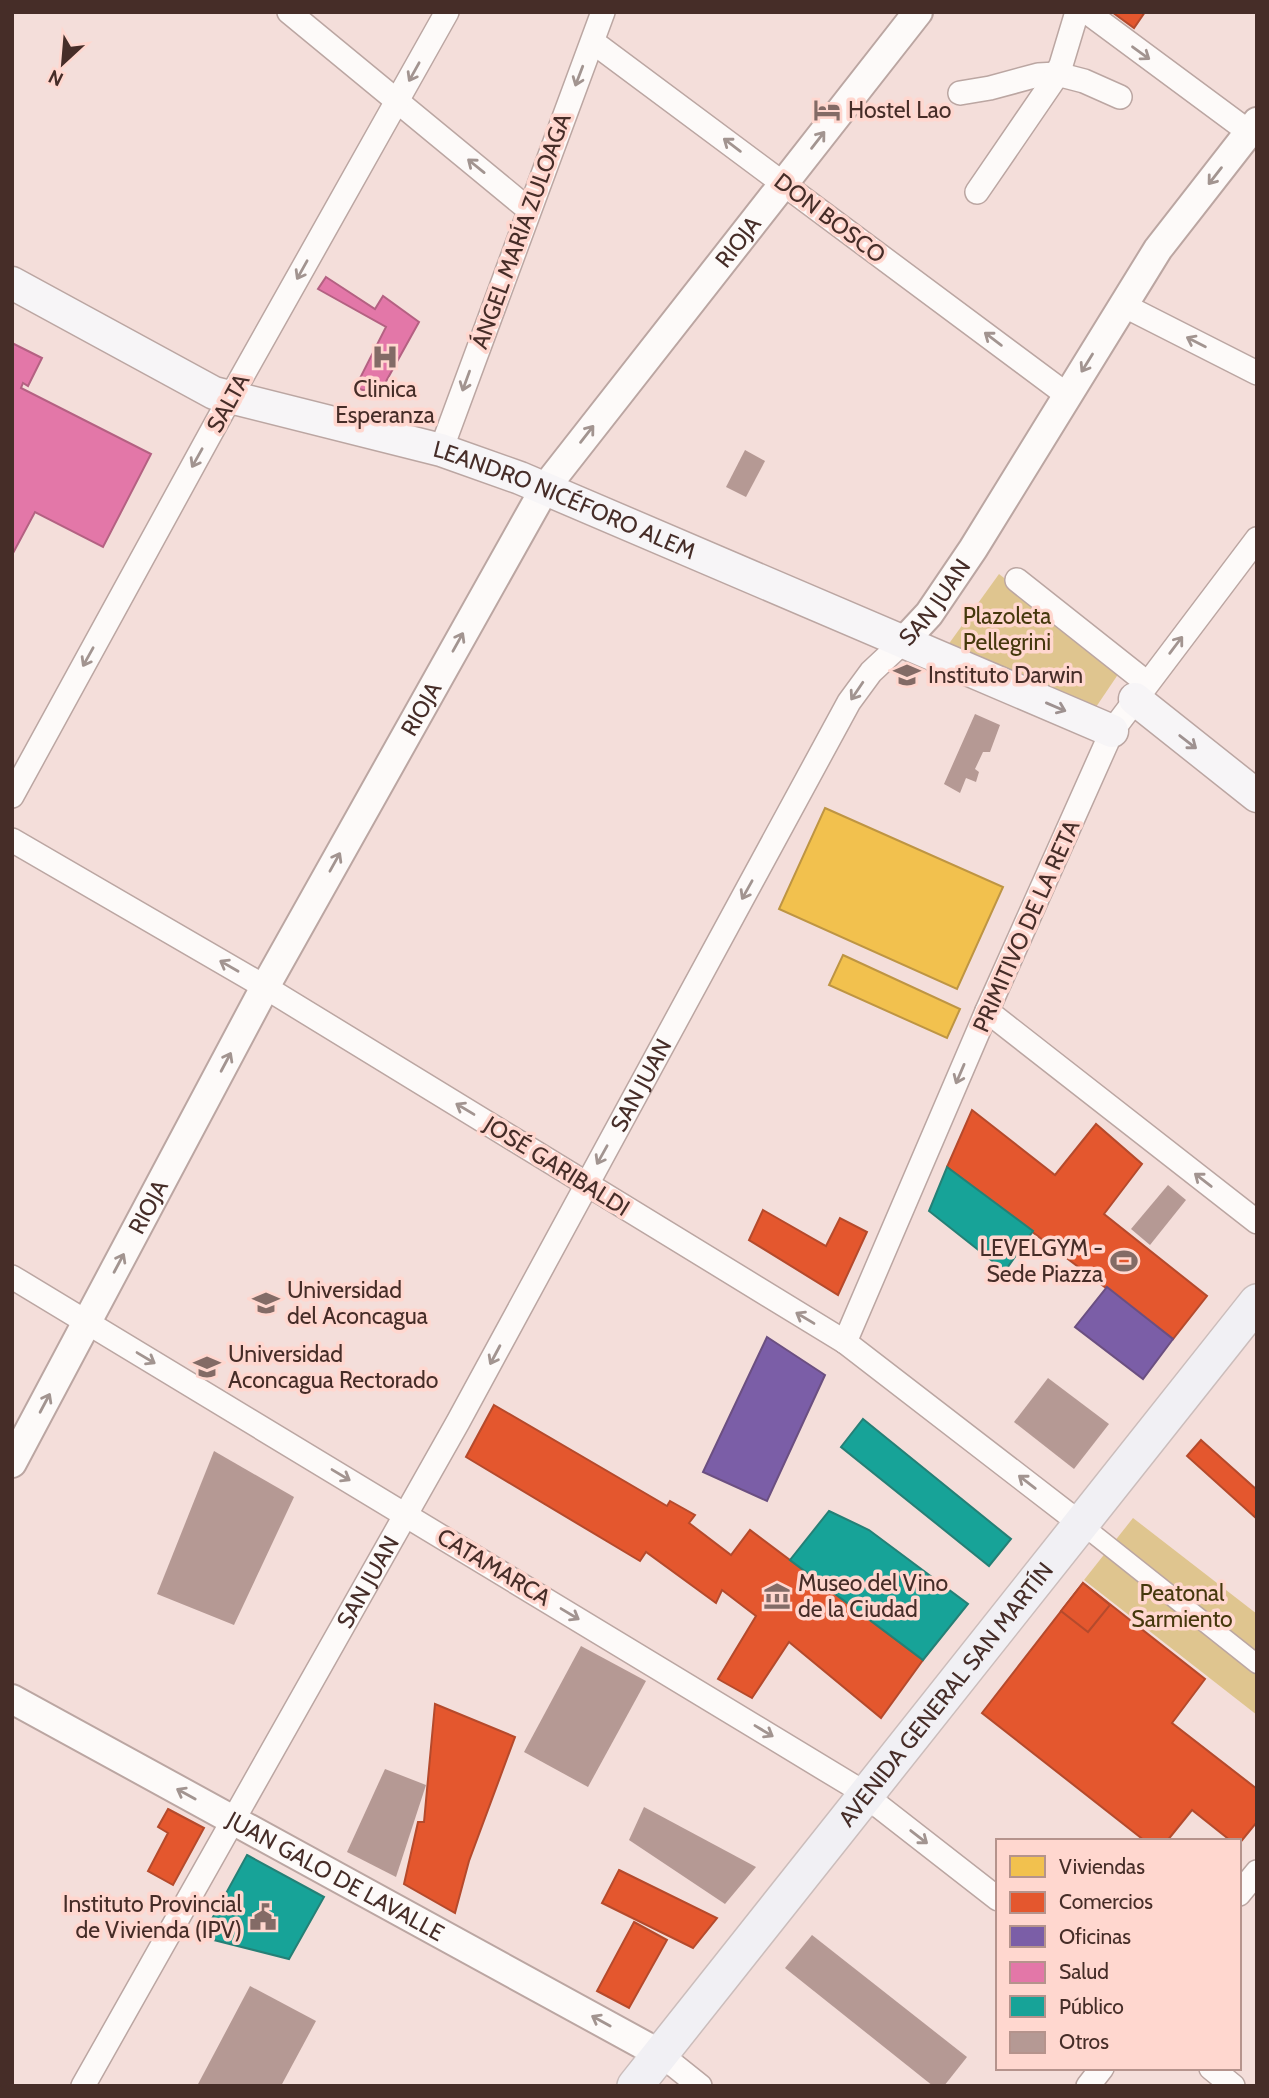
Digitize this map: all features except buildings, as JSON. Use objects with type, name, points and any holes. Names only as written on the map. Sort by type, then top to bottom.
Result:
[{"type":"main road","name":"LEANDRO NICÉFORO ALEM","points":[[12,283],[200,386],[230,398],[441,450],[545,488],[1112,732]]},
{"type":"main road","points":[[1141,691],[1257,796]]},
{"type":"main road","name":"AVENIDA GENERAL SAN MARTÍN","points":[[635,2086],[1257,1302]]},
{"type":"street","points":[[289,12],[528,209]]},
{"type":"street","name":"SALTA","points":[[12,796],[230,398],[447,12]]},
{"type":"street","name":"ÁNGEL MARÍA ZULOAGA","points":[[441,450],[603,12]]},
{"type":"street","name":"RIOJA","points":[[12,1463],[265,987],[545,488],[918,12]]},
{"type":"street","points":[[977,192],[1057,74],[1077,12]]},
{"type":"street","points":[[1087,12],[1253,127]]},
{"type":"street","name":"DON BOSCO","points":[[593,42],[1067,395]]},
{"type":"street","points":[[960,93],[1038,75],[1057,74],[1084,81],[1120,97]]},
{"type":"street","name":"SAN JUAN","points":[[83,2086],[407,1515],[849,702],[871,672],[929,614],[1158,249],[1253,127]]},
{"type":"street","points":[[1124,305],[1257,373]]},
{"type":"street","name":"PRIMITIVO DE LA RETA","points":[[845,1342],[987,1011],[1112,732],[1257,539]]},
{"type":"street","points":[[1017,580],[1141,691]]},
{"type":"street","name":"JOSÉ GARIBALDI","points":[[12,840],[265,987],[845,1342],[1081,1524]]},
{"type":"street","points":[[987,1011],[1257,1222]]},
{"type":"street","name":"CATAMARCA","points":[[12,1277],[866,1795],[996,1897]]},
{"type":"street","points":[[1081,1524],[1257,1664]]},
{"type":"street","name":"JUAN GALO DE LAVALLE","points":[[12,1699],[660,2054]]},
{"type":"street","points":[[1241,1892],[1257,1872]]},
{"type":"street","points":[[660,2054],[700,2086]]},
{"type":"street","points":[[1088,2086],[1100,2070]]},
{"type":"street","points":[[1213,2070],[1233,2086]]},
{"type":"green space","name":"Plazoleta Pellegrini","points":[[999,574],[1121,670],[1094,710],[948,645]]},
{"type":"green space","name":"Peatonal Sarmiento","points":[[1133,1518],[1257,1614],[1257,1715],[1084,1580]]},
{"type":"place","name":"Hostel Lao","points":[[827,110]]},
{"type":"place","name":"Clinica Esperanza","points":[[385,357]]},
{"type":"place","name":"Instituto Darwin","points":[[907,675]]},
{"type":"place","name":"LEVELGYM - Sede Piazza","points":[[1124,1261]]},
{"type":"place","name":"Universidad del Aconcagua","points":[[266,1303]]},
{"type":"place","name":"Universidad Aconcagua Rectorado","points":[[207,1367]]},
{"type":"place","name":"Museo del Vino de la Ciudad","points":[[777,1596]]},
{"type":"place","name":"Instituto Provincial de Vivienda (IPV)","points":[[263,1917]]}]
